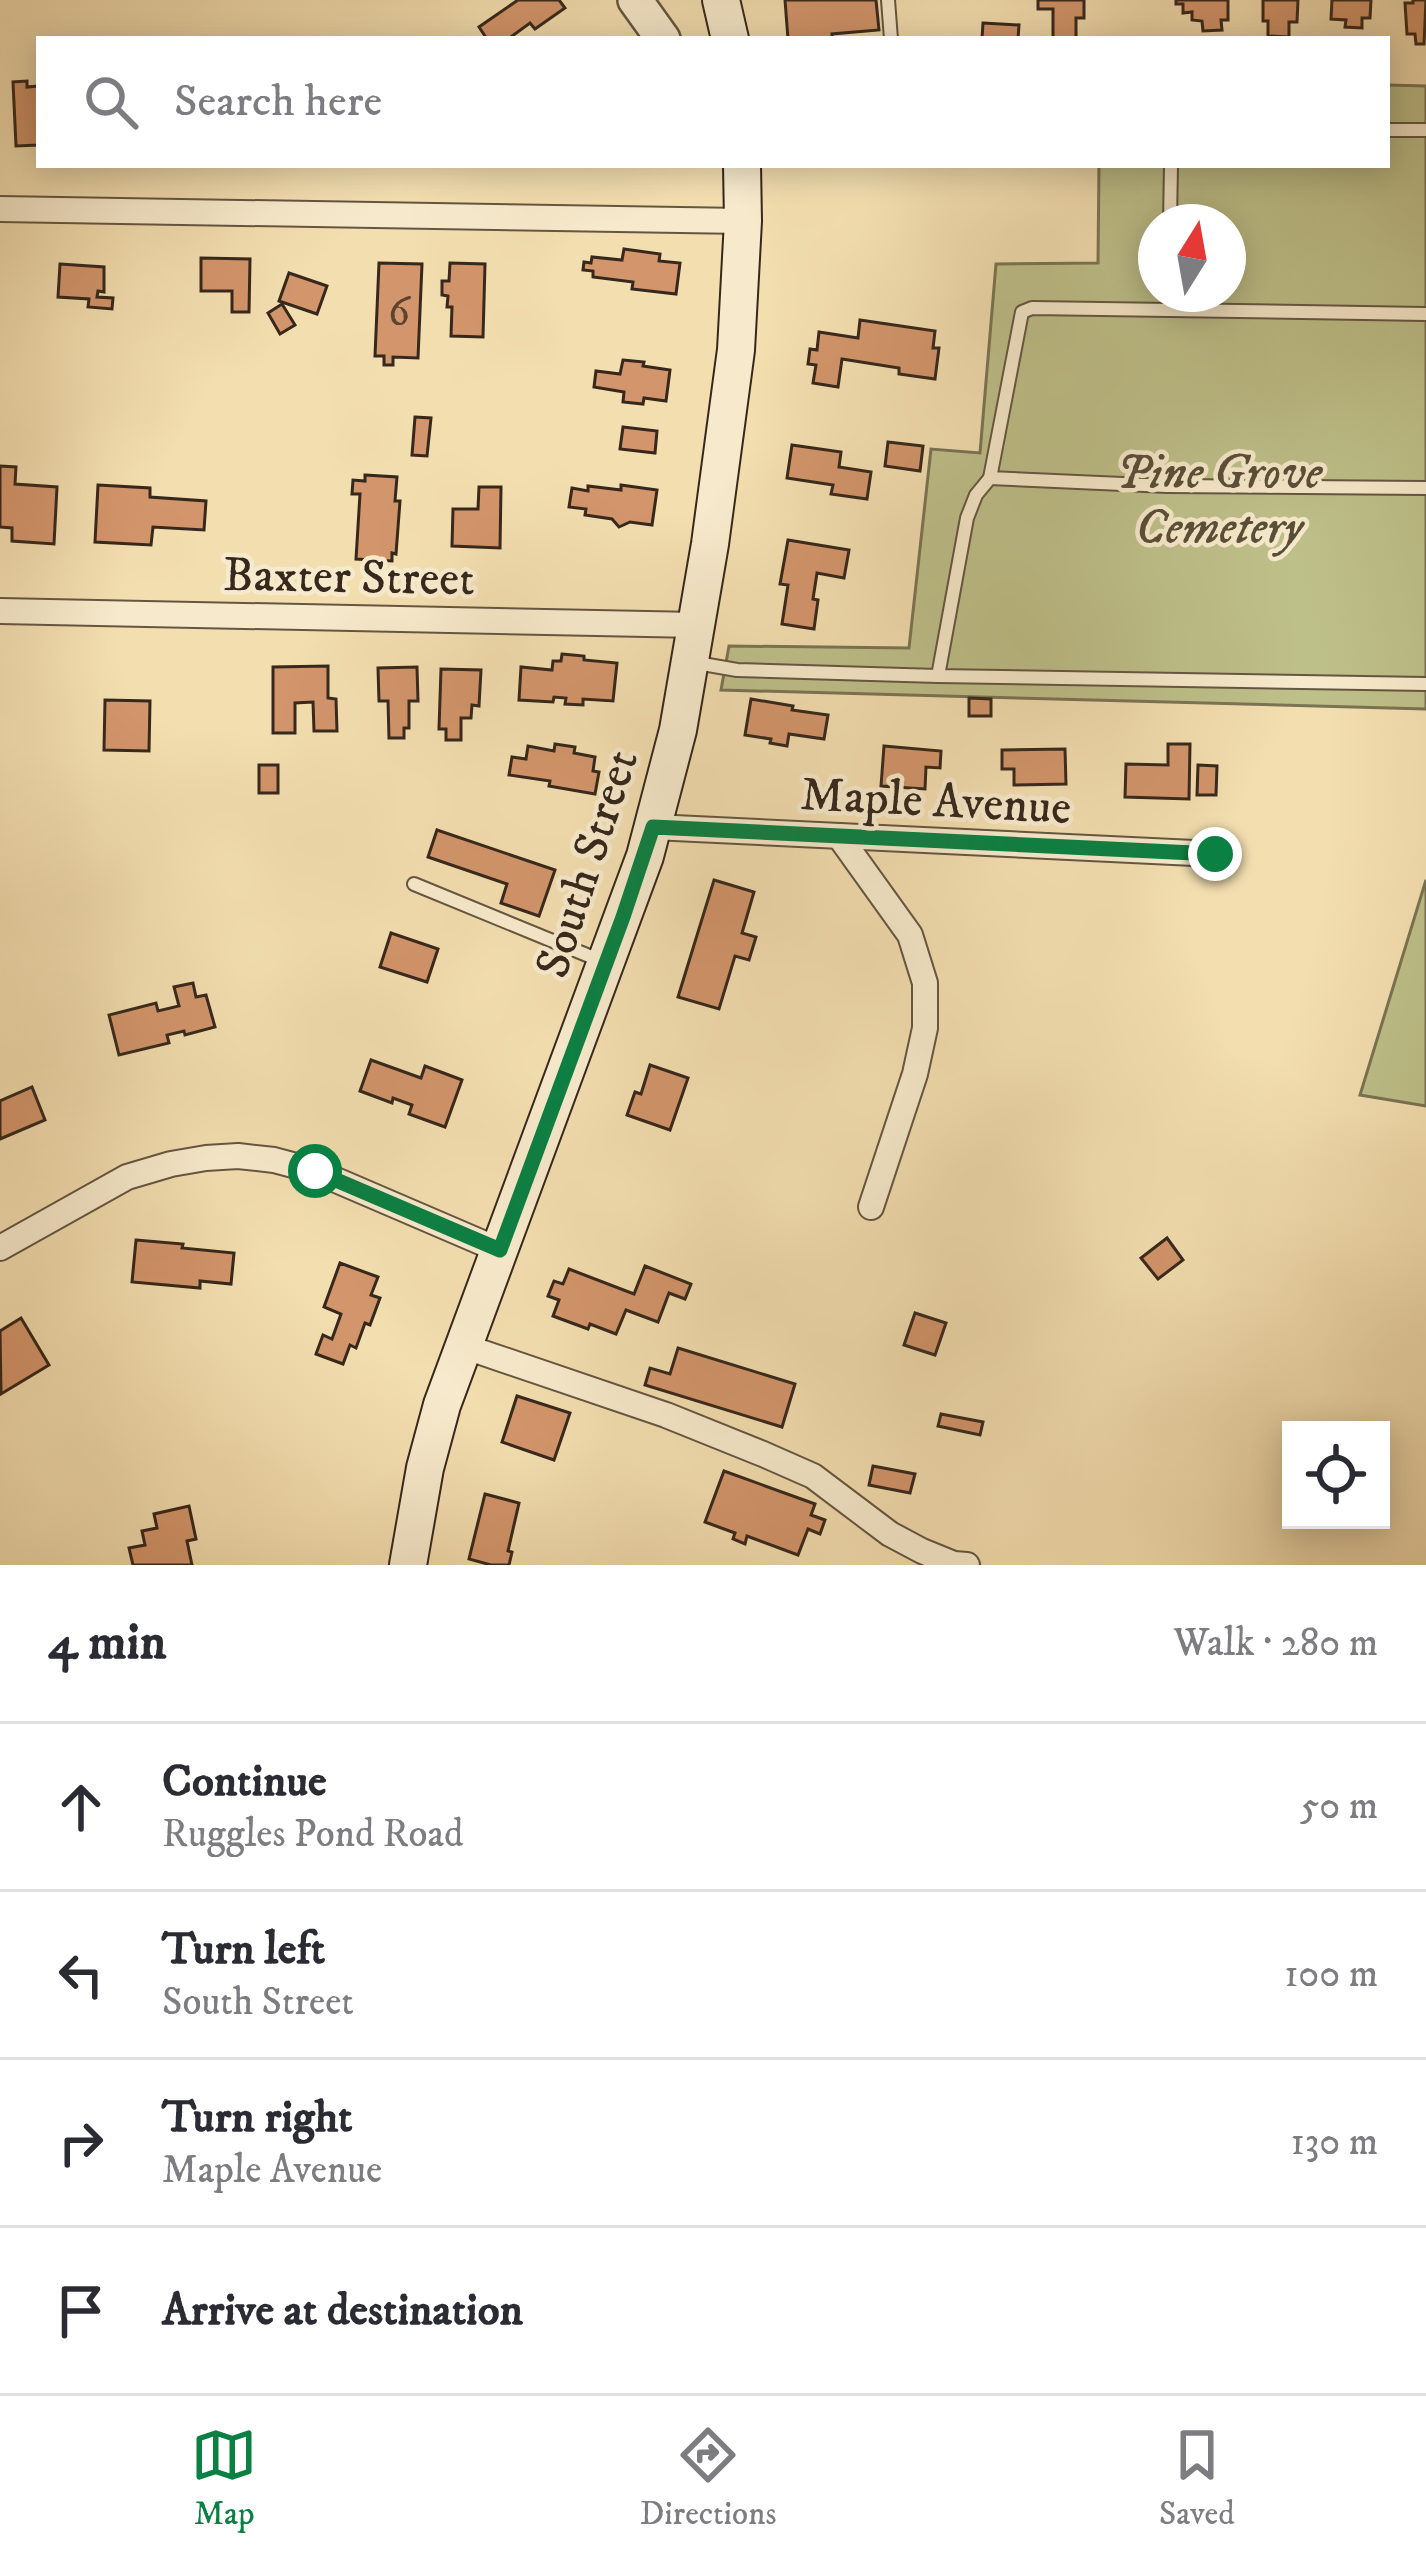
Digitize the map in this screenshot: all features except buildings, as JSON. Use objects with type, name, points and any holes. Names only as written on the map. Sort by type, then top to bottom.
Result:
[{"type":"main road","points":[[721,0],[729,36]]},
{"type":"main road","name":"South Street","points":[[408,1565],[442,1405],[606,962],[653,827],[678,730],[736,350],[742,168]]},
{"type":"street","points":[[635,0],[661,36]]},
{"type":"street","points":[[0,208],[743,220]]},
{"type":"street","name":"Baxter Street","points":[[0,611],[697,625]]},
{"type":"street","name":"Maple Avenue","points":[[653,827],[1215,854]]},
{"type":"street","points":[[839,836],[910,935],[925,983],[925,1028],[915,1074],[871,1207]]},
{"type":"street","points":[[0,1248],[128,1177],[206,1157],[238,1156],[315,1171],[500,1250]]},
{"type":"street","points":[[463,1346],[666,1415],[764,1454],[813,1476],[890,1534],[954,1564],[967,1565]]},
{"type":"lane","points":[[888,0],[891,36]]},
{"type":"lane","points":[[1390,130],[1426,130]]},
{"type":"lane","points":[[1170,204],[1171,168]]},
{"type":"lane","points":[[938,676],[967,518],[976,495],[990,478],[1022,312],[1033,308],[1138,310]]},
{"type":"lane","points":[[1246,311],[1426,314]]},
{"type":"lane","points":[[990,478],[1167,486],[1426,488]]},
{"type":"lane","points":[[690,662],[737,670],[1426,684]]},
{"type":"lane","points":[[414,884],[606,962]]},
{"type":"green space","name":"Pine Grove Cemetery","points":[[1390,85],[1426,86],[1426,709],[721,690],[729,646],[909,648],[931,449],[980,453],[996,264],[1098,263],[1099,168],[1390,168]]},
{"type":"green space","points":[[1426,880],[1426,1106],[1360,1095]]},
{"type":"route","points":[[315,1171],[500,1250],[653,827],[1215,854]]}]
